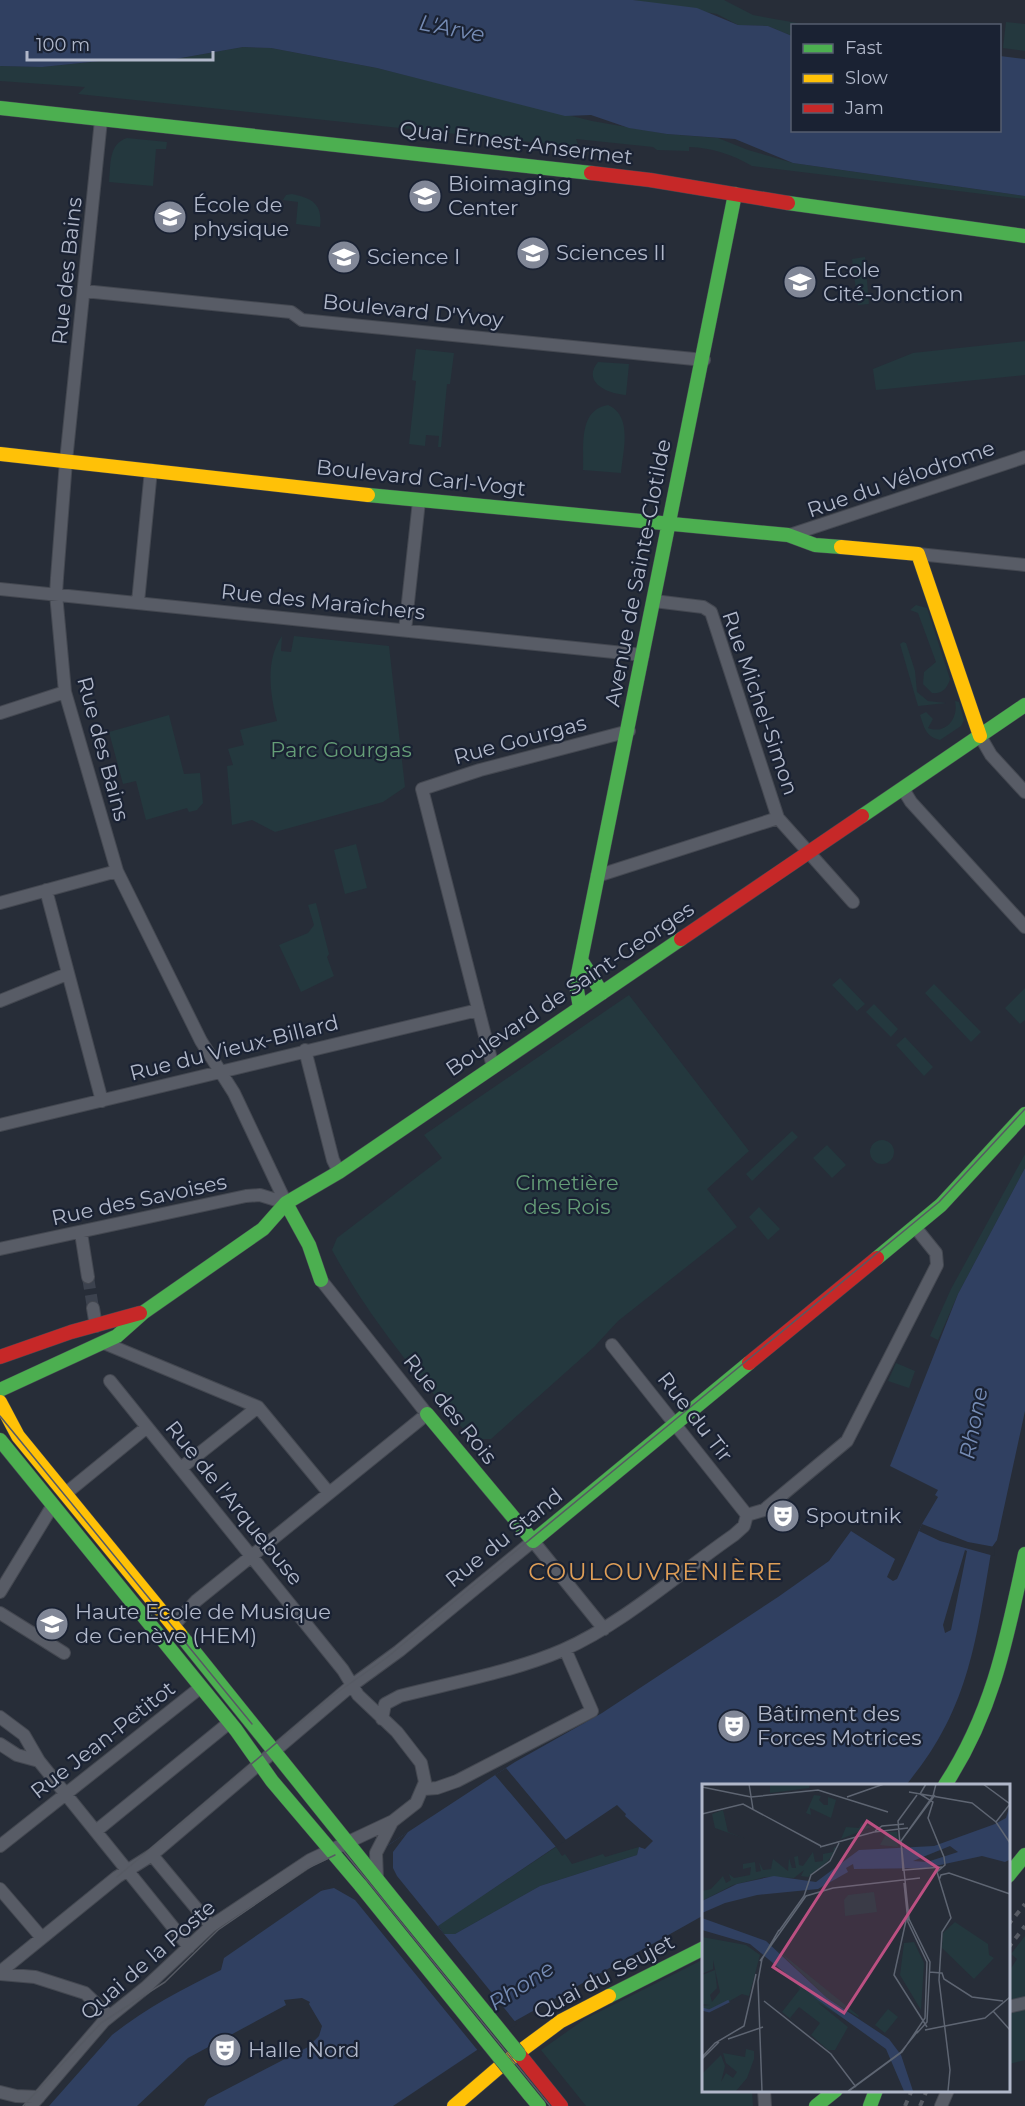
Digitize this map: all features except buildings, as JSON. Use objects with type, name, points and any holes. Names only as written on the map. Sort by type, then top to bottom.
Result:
[{"type":"street","name":"Quai Ernest-Ansermet","points":[[0,108],[83,115],[101,120],[548,167],[665,182],[1025,236]]},
{"type":"street","name":"Rue des Bains","points":[[101,120],[66,460],[56,594],[65,692],[117,871],[201,1041],[221,1071],[258,1142],[286,1203]]},
{"type":"street","name":"Avenue de Sainte-Clotilde","points":[[580,1008],[577,1002],[576,984],[580,960],[629,731],[735,194]]},
{"type":"street","name":"Boulevard D'Yvoy","points":[[84,291],[291,312],[302,320],[704,360]]},
{"type":"street","name":"Boulevard Carl-Vogt","points":[[0,454],[419,501],[788,536],[815,545],[1025,565]]},
{"type":"street","name":"Rue du Vélodrome","points":[[788,536],[1025,457]]},
{"type":"street","points":[[138,602],[151,470]]},
{"type":"street","points":[[405,630],[419,501]]},
{"type":"street","points":[[823,526],[827,539],[837,546]]},
{"type":"street","points":[[918,554],[980,736],[992,755],[1025,792]]},
{"type":"street","name":"Rue des Maraîchers","points":[[0,589],[643,655]]},
{"type":"street","name":"Rue Michel-Simon","points":[[654,601],[704,607],[711,612],[778,818],[853,902]]},
{"type":"street","points":[[0,712],[65,692]]},
{"type":"street","name":"Boulevard de Saint-Georges","points":[[144,1312],[263,1229],[286,1203],[339,1172],[1025,705]]},
{"type":"street","name":"Rue Gourgas","points":[[478,1010],[422,789],[480,770],[629,731]]},
{"type":"street","points":[[903,789],[1025,927]]},
{"type":"street","points":[[597,876],[778,818]]},
{"type":"street","points":[[0,903],[117,871]]},
{"type":"street","points":[[46,890],[102,1101]]},
{"type":"street","points":[[580,960],[602,993]]},
{"type":"street","points":[[0,1001],[68,974]]},
{"type":"street","points":[[478,1010],[493,1067]]},
{"type":"street","name":"Rue du Vieux-Billard","points":[[0,1125],[478,1010]]},
{"type":"street","points":[[305,1050],[333,1160],[339,1172]]},
{"type":"street","name":"Rue du Stand","points":[[0,1973],[122,1873],[152,1855],[351,1686],[399,1651],[915,1227],[954,1193],[1025,1114]]},
{"type":"street","name":"Rue des Savoises","points":[[0,1249],[246,1196],[260,1195],[286,1203]]},
{"type":"street","name":"Rue des Rois","points":[[286,1203],[309,1245],[321,1280],[427,1414],[604,1629]]},
{"type":"street","points":[[382,1719],[385,1704],[400,1696],[537,1660],[604,1629],[744,1526],[747,1515],[764,1510],[847,1441],[937,1265],[936,1253],[915,1227]]},
{"type":"street","points":[[81,1233],[88,1277]]},
{"type":"street","points":[[93,1308],[96,1326]]},
{"type":"street","points":[[0,1357],[144,1312]]},
{"type":"street","points":[[0,1390],[104,1342],[125,1330],[144,1312]]},
{"type":"street","points":[[104,1342],[258,1407],[329,1493]]},
{"type":"street","name":"Rue du Tir","points":[[612,1345],[747,1515]]},
{"type":"street","name":"Rue de l'Arquebuse","points":[[110,1381],[343,1670],[351,1686],[397,1732],[421,1763],[425,1777],[424,1789]]},
{"type":"street","points":[[0,1402],[12,1427],[65,1494],[561,2106]]},
{"type":"street","points":[[181,1468],[258,1407]]},
{"type":"street","points":[[173,1626],[196,1601],[427,1414]]},
{"type":"street","points":[[65,1494],[147,1427]]},
{"type":"street","points":[[0,1440],[230,1722],[260,1765],[539,2106]]},
{"type":"street","points":[[0,1592],[53,1505]]},
{"type":"street","points":[[946,1784],[968,1752],[988,1709],[1002,1662],[1025,1554]]},
{"type":"street","points":[[0,1613],[64,1653]]},
{"type":"street","points":[[378,1881],[376,1853],[393,1821],[416,1803],[424,1789],[437,1788],[457,1781],[592,1711],[565,1649]]},
{"type":"street","name":"Rue Jean-Petitot","points":[[0,1846],[201,1687]]},
{"type":"street","points":[[0,1717],[24,1734],[39,1761],[96,1831],[122,1873],[189,1947]]},
{"type":"street","points":[[96,1831],[230,1722]]},
{"type":"street","points":[[0,1744],[17,1755],[39,1761]]},
{"type":"street","name":"Quai de la Poste","points":[[35,2101],[109,2016],[145,1988],[211,1926],[329,1850],[393,1821]]},
{"type":"street","points":[[152,1855],[211,1926]]},
{"type":"street","points":[[1010,1874],[1025,1855]]},
{"type":"street","points":[[0,1889],[42,1938]]},
{"type":"street","name":"Quai du Seujet","points":[[454,2106],[561,2021],[702,1949]]},
{"type":"street","points":[[0,1973],[35,1977],[85,1993],[109,2016]]},
{"type":"street","points":[[1010,2007],[1025,2003]]},
{"type":"street","points":[[764,2091],[765,2106]]},
{"type":"street","points":[[816,2106],[835,2091]]},
{"type":"street","points":[[870,2106],[876,2091]]},
{"type":"street","points":[[941,2106],[948,2091]]},
{"type":"street","points":[[0,2092],[35,2101]]},
{"type":"green space","points":[[633,0],[724,0],[753,15],[802,24],[791,24],[791,36],[768,26],[738,25],[717,14]]},
{"type":"green space","points":[[1006,22],[1025,24],[1025,51],[1003,48]]},
{"type":"green space","points":[[243,47],[271,48],[377,68],[592,121],[667,134],[718,138],[748,150],[793,163],[1025,196],[1025,199],[752,166],[722,152],[698,148],[689,147],[689,151],[657,150],[653,147],[576,139],[579,147],[78,94],[85,87],[0,81],[0,66],[42,67],[100,61],[164,61]]},
{"type":"green space","points":[[127,138],[167,142],[166,149],[156,149],[153,186],[109,182],[113,150],[116,145]]},
{"type":"green space","points":[[292,194],[315,203],[320,213],[320,227],[296,224],[298,202],[283,200],[286,195]]},
{"type":"green space","points":[[865,257],[869,304],[858,305],[852,259]]},
{"type":"green space","points":[[1025,341],[1025,375],[876,390],[873,369],[913,353]]},
{"type":"green space","points":[[416,349],[454,353],[450,384],[447,384],[441,447],[438,447],[439,436],[426,435],[425,446],[409,444],[416,381],[412,380]]},
{"type":"green space","points":[[598,362],[629,364],[626,395],[605,390],[599,386],[593,376]]},
{"type":"green space","points":[[608,405],[616,410],[624,425],[621,473],[583,470],[583,440],[587,421],[598,408]]},
{"type":"green space","points":[[916,605],[927,608],[950,679],[946,688],[939,693],[932,693],[923,684],[924,672],[936,662],[918,613],[910,610]]},
{"type":"green space","name":"Parc Gourgas","points":[[282,636],[281,651],[291,652],[294,636],[389,646],[405,787],[383,802],[275,832],[252,820],[232,825],[227,766],[233,765],[228,749],[244,745],[240,730],[277,721],[270,677],[273,656]]},
{"type":"green space","points":[[906,643],[915,671],[917,692],[928,701],[946,703],[918,706],[900,644]]},
{"type":"green space","points":[[955,701],[959,702],[964,720],[961,726],[940,740],[935,739],[926,731],[920,715],[926,712],[933,719],[928,728],[934,730],[946,727],[953,719]]},
{"type":"green space","points":[[169,715],[184,774],[200,773],[203,803],[197,810],[189,812],[187,808],[146,820],[136,781],[123,784],[109,732]]},
{"type":"green space","points":[[356,844],[367,888],[345,894],[334,850]]},
{"type":"green space","points":[[316,903],[329,954],[327,957],[334,976],[301,992],[279,945],[308,933],[314,925],[308,905]]},
{"type":"green space","points":[[840,978],[865,1004],[857,1011],[832,985]]},
{"type":"green space","points":[[934,984],[981,1032],[971,1042],[925,993]]},
{"type":"green space","points":[[1025,988],[1025,1020],[1020,1024],[1005,1008]]},
{"type":"green space","name":"Cimetière des Rois","points":[[629,995],[749,1151],[707,1189],[737,1227],[618,1321],[594,1347],[491,1439],[472,1439],[379,1325],[332,1250],[337,1238],[442,1158],[424,1135]]},
{"type":"green space","points":[[874,1004],[898,1029],[891,1037],[866,1012]]},
{"type":"green space","points":[[905,1037],[933,1067],[924,1076],[896,1045]]},
{"type":"green space","points":[[792,1131],[798,1137],[752,1181],[746,1174]]},
{"type":"green space","points":[[882,1140],[887,1141],[893,1147],[893,1157],[887,1163],[882,1164],[877,1163],[871,1157],[870,1152],[871,1147],[877,1141]]},
{"type":"green space","points":[[827,1145],[846,1165],[832,1178],[813,1158]]},
{"type":"green space","points":[[1025,1154],[1025,1168],[958,1294],[938,1340],[930,1336],[951,1289]]},
{"type":"green space","points":[[759,1207],[780,1229],[768,1240],[749,1217]]},
{"type":"green space","points":[[896,1363],[915,1371],[909,1388],[888,1381]]},
{"type":"green space","points":[[556,1847],[572,1864],[603,1854],[605,1857],[639,1847],[637,1855],[540,1886],[455,1934],[444,1934],[438,1925]]},
{"type":"green space","points":[[1025,1936],[1025,1998],[1010,2003],[1010,1970],[1017,1959],[1011,1954]]},
{"type":"green space","points":[[702,1960],[702,2091],[752,2091],[753,2106],[586,2106],[541,2050],[585,2019]]},
{"type":"green space","points":[[1025,2008],[1025,2060],[1010,2064],[1010,2012]]},
{"type":"water","name":"L'Arve","points":[[0,0],[633,0],[697,8],[738,25],[768,26],[791,36],[791,132],[1001,132],[1001,56],[1025,59],[1025,196],[793,163],[735,139],[667,134],[629,128],[591,115],[565,116],[377,68],[271,48],[243,47],[164,61],[100,61],[42,67],[0,66]]},
{"type":"water","name":"Rhone","points":[[1025,1168],[1025,1411],[997,1540],[992,1547],[975,1643],[967,1672],[944,1729],[907,1784],[702,1784],[702,1916],[515,2021],[477,2050],[393,2106],[204,2106],[208,2099],[308,2047],[319,2036],[322,2026],[310,2002],[302,1998],[284,2000],[286,2005],[188,2058],[137,2106],[49,2106],[112,2035],[125,2025],[165,2000],[221,1970],[224,1958],[376,1853],[515,1762],[602,1713],[778,1597],[829,1561],[851,1531],[895,1559],[887,1577],[893,1581],[897,1579],[922,1524],[938,1497],[935,1495],[938,1490],[890,1466],[958,1294]],"holes":[[[965,1550],[967,1551],[951,1630],[945,1633],[943,1625]],[[617,1805],[626,1814],[625,1816],[653,1841],[645,1849],[639,1847],[637,1855],[540,1886],[455,1934],[444,1934],[438,1926]]]},
{"type":"pier","points":[[922,1524],[968,1542],[995,1547],[994,1556],[940,1541],[919,1531]]},
{"type":"pier","points":[[506,1768],[566,1840],[556,1847],[495,1775]]},
{"type":"pier","points":[[408,1832],[393,1852],[393,1868],[397,1876],[517,2024],[479,2052],[355,1900],[334,1888],[320,1891]]},
{"type":"tunnel","points":[[88,1277],[93,1308]]},
{"type":"tram line","points":[[117,1877],[332,1696],[385,1659],[939,1202],[1025,1109]]},
{"type":"tram line","points":[[0,1416],[252,1724]]},
{"type":"tram line","points":[[336,1842],[550,2106]]},
{"type":"tram line","points":[[23,2106],[101,2023],[165,1982],[218,1930],[308,1868],[335,1855]]},
{"type":"railway","points":[[1010,1923],[1025,1904]]},
{"type":"railway","points":[[1010,1945],[1025,1926]]},
{"type":"railway","points":[[905,2106],[912,2091]]},
{"type":"railway","points":[[920,2106],[927,2091]]},
{"type":"traffic: fast","points":[[0,108],[591,173]]},
{"type":"traffic: fast","points":[[580,1008],[576,984],[735,194]]},
{"type":"traffic: fast","points":[[788,203],[1025,236]]},
{"type":"traffic: fast","points":[[368,495],[788,535],[815,545],[841,547]]},
{"type":"traffic: fast","points":[[862,816],[1025,705]]},
{"type":"traffic: fast","points":[[0,1390],[117,1336],[144,1312],[263,1229],[286,1203],[339,1172],[681,939]]},
{"type":"traffic: fast","points":[[581,960],[602,993]]},
{"type":"traffic: fast","points":[[877,1258],[941,1205],[1025,1114]]},
{"type":"traffic: fast","points":[[286,1203],[309,1245],[321,1280]]},
{"type":"traffic: fast","points":[[427,1414],[533,1541],[749,1363]]},
{"type":"traffic: fast","points":[[0,1440],[236,1730],[272,1781],[361,1886]]},
{"type":"traffic: fast","points":[[946,1784],[961,1758],[987,1702],[1012,1615],[1025,1554]]},
{"type":"traffic: fast","points":[[180,1634],[396,1903]]},
{"type":"traffic: fast","points":[[1010,1874],[1025,1855]]},
{"type":"traffic: fast","points":[[361,1886],[529,2094]]},
{"type":"traffic: fast","points":[[396,1903],[519,2054]]},
{"type":"traffic: fast","points":[[609,1996],[702,1949]]},
{"type":"traffic: fast","points":[[816,2106],[835,2091]]},
{"type":"traffic: fast","points":[[870,2106],[876,2091]]},
{"type":"traffic: fast","points":[[529,2094],[539,2106]]},
{"type":"traffic: slow","points":[[0,454],[368,495]]},
{"type":"traffic: slow","points":[[841,547],[918,554],[980,736]]},
{"type":"traffic: slow","points":[[0,1402],[18,1436],[180,1634]]},
{"type":"traffic: slow","points":[[454,2106],[503,2064],[561,2021],[609,1996]]},
{"type":"traffic: jam","points":[[591,173],[650,180],[788,203]]},
{"type":"traffic: jam","points":[[681,939],[862,816]]},
{"type":"traffic: jam","points":[[749,1363],[877,1258]]},
{"type":"traffic: jam","points":[[0,1357],[71,1332],[140,1313]]},
{"type":"traffic: jam","points":[[519,2054],[561,2106]]},
{"type":"place","name":"Bioimaging Center","points":[[425,196]]},
{"type":"place","name":"École de physique","points":[[170,217]]},
{"type":"place","name":"Sciences II","points":[[533,253]]},
{"type":"place","name":"Science I","points":[[344,257]]},
{"type":"place","name":"Ecole Cité-Jonction","points":[[800,282]]},
{"type":"place","name":"Spoutnik","points":[[783,1516]]},
{"type":"place","name":"Haute Ecole de Musique de Genève (HEM)","points":[[52,1624]]},
{"type":"place","name":"Bâtiment des Forces Motrices","points":[[734,1726]]},
{"type":"place","name":"Halle Nord","points":[[225,2050]]},
{"type":"district","name":"COULOUVRENIÈRE","points":[[656,1572]]}]
